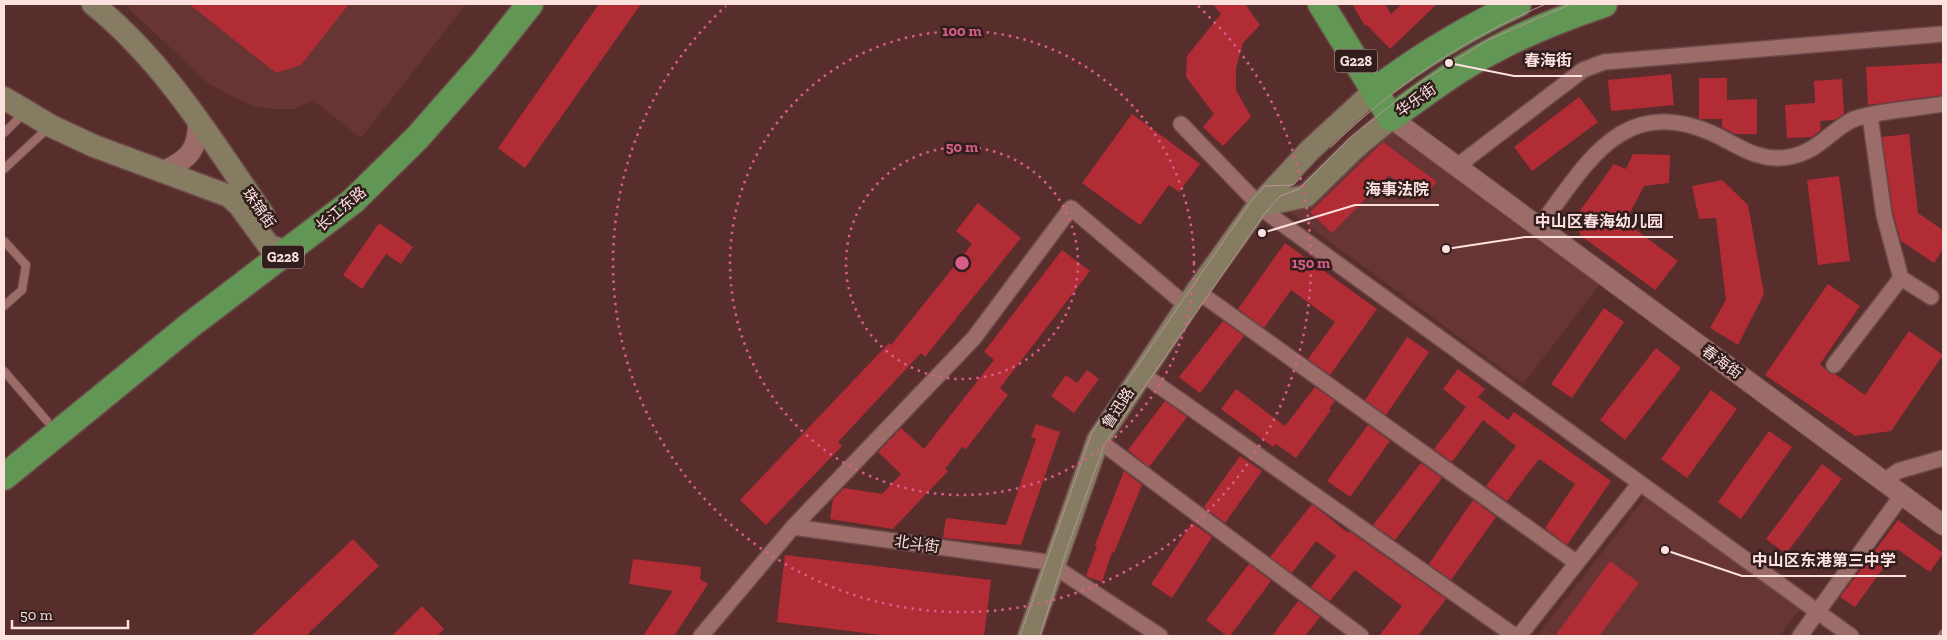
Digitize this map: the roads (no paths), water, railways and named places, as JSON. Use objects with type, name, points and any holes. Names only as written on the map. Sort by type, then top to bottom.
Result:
[{"type":"highway","name":"长江东路","points":[[4,477],[189,326],[343,188],[405,126],[510,4]]},
{"type":"highway","name":"长江东路","points":[[4,456],[179,314],[279,245],[354,201],[417,138],[483,63],[530,4]]},
{"type":"highway","name":"春海街","points":[[1321,4],[1391,118]]},
{"type":"highway","name":"G228","points":[[1374,91],[1406,67],[1439,46],[1479,22],[1518,4]]},
{"type":"highway","name":"华乐街","points":[[1391,118],[1423,94],[1493,50],[1532,32],[1604,4]]},
{"type":"main road","name":"珠锦街","points":[[93,4],[139,47],[174,89],[279,245]]},
{"type":"main road","name":"鲁迅路","points":[[1029,636],[1098,440],[1192,298],[1258,206],[1310,150],[1374,91]]},
{"type":"main road","name":"珠锦街","points":[[4,98],[51,126],[94,146],[229,196],[279,245]]},
{"type":"main road","points":[[1258,206],[1306,196],[1356,147],[1391,118]]},
{"type":"street","points":[[1456,166],[1582,70],[1604,62],[1943,34]]},
{"type":"street","points":[[1539,227],[1596,152],[1619,134],[1647,123],[1674,121],[1697,126],[1749,153],[1770,159],[1790,157],[1812,150],[1851,121],[1943,104]]},
{"type":"street","points":[[1870,116],[1884,215],[1900,278],[1931,297]]},
{"type":"street","name":"春海街","points":[[1391,118],[1943,525]]},
{"type":"street","points":[[164,171],[180,164],[191,154],[198,139],[198,122]]},
{"type":"street","points":[[1181,124],[1258,206],[1850,636]]},
{"type":"street","points":[[701,636],[793,527],[974,338],[1071,208],[1192,298],[1577,563]]},
{"type":"street","points":[[1834,365],[1900,278]]},
{"type":"street","points":[[1141,373],[1514,636]]},
{"type":"street","points":[[1098,440],[1361,636]]},
{"type":"street","points":[[1884,482],[1898,471],[1943,458]]},
{"type":"street","points":[[1519,636],[1640,483]]},
{"type":"street","points":[[1800,636],[1902,495]]},
{"type":"street","name":"北斗街","points":[[793,527],[1054,563]]},
{"type":"street","points":[[1054,563],[1061,571],[1160,636]]},
{"type":"lane","points":[[4,132],[25,111]]},
{"type":"lane","points":[[4,169],[51,126]]},
{"type":"lane","points":[[4,241],[26,265],[22,290],[4,306]]},
{"type":"lane","points":[[4,371],[47,421]]},
{"type":"tram line","points":[[1331,147],[1380,104],[1432,65],[1487,32],[1546,4]]},
{"type":"tram line","points":[[1040,636],[1067,549],[1104,445],[1266,212],[1280,196],[1299,189],[1350,138],[1416,85],[1488,40],[1571,4]]},
{"type":"tram line","points":[[1020,636],[1092,432],[1252,200],[1265,186],[1293,185],[1301,177]]},
{"type":"place","name":"春海街","points":[[1449,63]]},
{"type":"place","name":"海事法院","points":[[1262,233]]},
{"type":"place","name":"中山区春海幼儿园","points":[[1446,249]]},
{"type":"place","name":"中山区东港第三中学","points":[[1665,550]]}]
